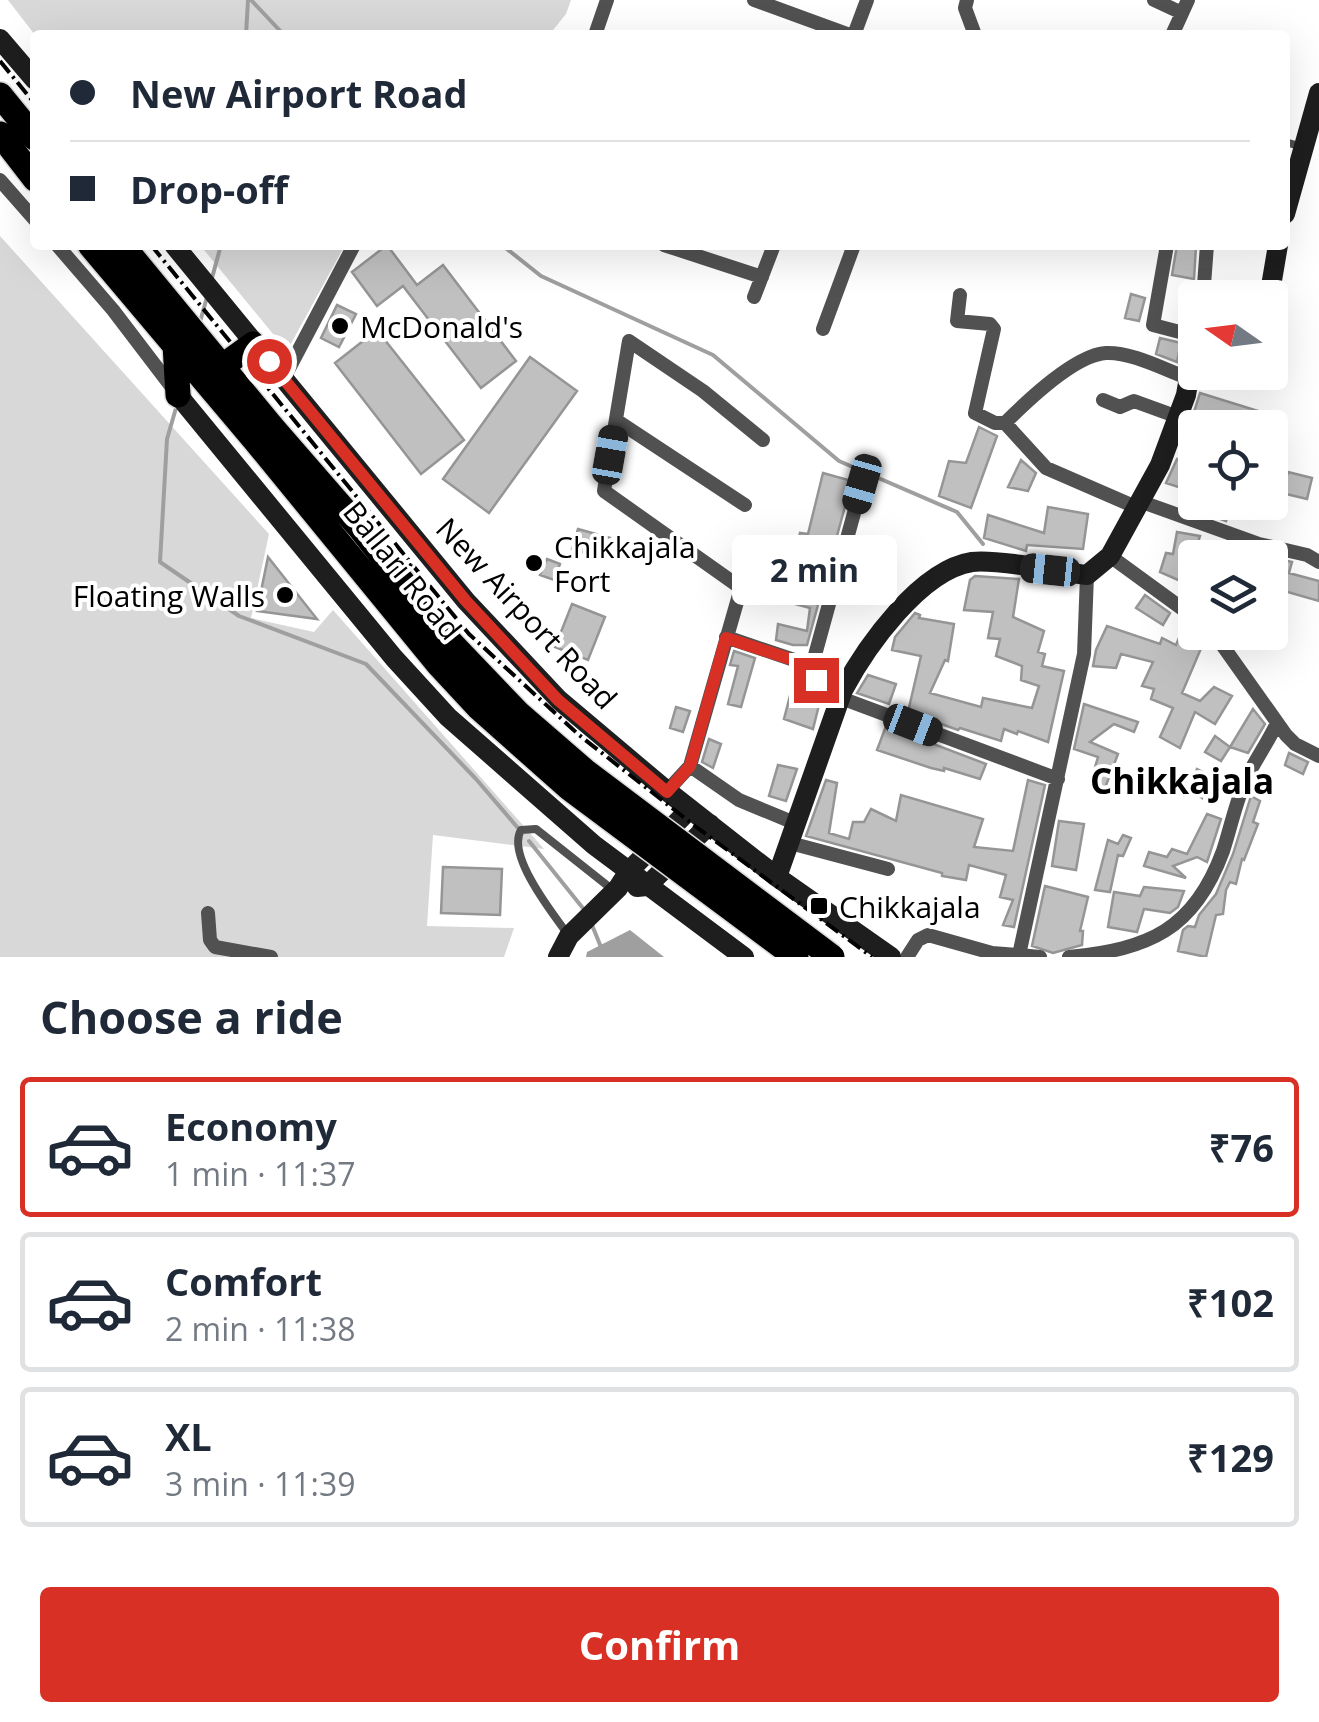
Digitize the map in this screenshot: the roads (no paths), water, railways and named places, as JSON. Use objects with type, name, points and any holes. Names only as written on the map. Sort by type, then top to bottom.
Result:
[{"type":"highway","points":[[0,95],[30,132]]},
{"type":"highway","points":[[0,134],[30,173]]},
{"type":"highway","points":[[95,250],[189,347],[224,365],[265,436]]},
{"type":"highway","points":[[125,250],[189,347],[180,397]]},
{"type":"highway","points":[[224,365],[254,344]]},
{"type":"highway","name":"Ballari Road","points":[[189,347],[265,436],[439,665],[480,708],[582,799],[796,957]]},
{"type":"highway","name":"Ballari Road","points":[[265,436],[359,527],[452,644],[518,713],[585,771],[832,957]]},
{"type":"street","points":[[598,30],[607,0]]},
{"type":"street","points":[[754,0],[838,30]]},
{"type":"street","points":[[854,30],[867,0]]},
{"type":"street","points":[[967,0],[964,8],[973,30]]},
{"type":"street","points":[[1154,0],[1185,7],[1174,30]]},
{"type":"street","points":[[0,39],[30,74]]},
{"type":"street","points":[[1290,175],[1294,144],[1319,93]]},
{"type":"street","points":[[0,180],[30,214]]},
{"type":"street","points":[[61,250],[394,658],[448,718],[526,788],[621,884],[647,886],[744,957]]},
{"type":"street","name":"New Airport Road","points":[[178,250],[466,601],[558,700],[690,810],[890,957]]},
{"type":"street","points":[[284,378],[351,250]]},
{"type":"street","points":[[679,250],[762,277]]},
{"type":"street","points":[[754,297],[772,250]]},
{"type":"street","points":[[823,329],[852,250]]},
{"type":"street","points":[[1166,250],[1153,325],[1178,333]]},
{"type":"street","points":[[1204,280],[1206,250]]},
{"type":"street","points":[[1272,280],[1277,250]]},
{"type":"street","points":[[960,295],[957,321],[990,324],[994,328],[974,412],[996,423],[1005,423],[1083,358],[1104,353],[1178,368]]},
{"type":"street","points":[[667,792],[690,766],[741,588],[604,491],[630,341],[703,391],[763,440]]},
{"type":"street","points":[[1019,955],[1084,654],[1088,575],[1110,556],[1140,505],[1185,390]]},
{"type":"street","points":[[1103,400],[1120,407],[1134,401],[1177,419]]},
{"type":"street","points":[[616,420],[746,505]]},
{"type":"street","points":[[1005,423],[1046,468],[1140,505],[1259,544],[1307,554],[1319,562]]},
{"type":"street","points":[[862,484],[812,666],[816,680],[840,698],[1058,779]]},
{"type":"street","points":[[1110,556],[1178,606]]},
{"type":"street","points":[[777,877],[840,698],[856,666],[920,590],[950,568],[975,562],[1088,575]]},
{"type":"street","points":[[726,638],[812,666]]},
{"type":"street","points":[[1226,650],[1295,744],[1319,756]]},
{"type":"street","points":[[1069,957],[1096,954],[1163,935],[1196,905],[1223,850],[1247,778],[1277,723]]},
{"type":"street","points":[[690,766],[793,834],[888,869]]},
{"type":"street","points":[[558,957],[568,936],[690,810]]},
{"type":"street","points":[[647,886],[710,824]]},
{"type":"street","points":[[208,913],[212,944],[271,957]]},
{"type":"street","points":[[907,957],[918,940],[928,935],[992,953],[1040,957]]},
{"type":"lane","points":[[568,936],[546,906],[523,862],[517,844],[522,830],[536,829],[621,884]]},
{"type":"waterway","points":[[246,30],[248,0]]},
{"type":"waterway","points":[[251,0],[279,30]]},
{"type":"waterway","points":[[212,278],[220,250]]},
{"type":"waterway","points":[[508,250],[541,276],[713,355],[839,461],[957,512],[983,544]]},
{"type":"waterway","points":[[200,322],[207,297]]},
{"type":"waterway","points":[[176,408],[167,439],[160,562],[239,616],[366,664],[518,828]]},
{"type":"waterway","points":[[529,841],[586,912]]},
{"type":"waterway","points":[[592,925],[605,957]]},
{"type":"railway","points":[[0,61],[30,98]]},
{"type":"railway","points":[[155,250],[469,634],[579,735],[872,957]]},
{"type":"place","name":"McDonald's","points":[[340,326]]},
{"type":"place","name":"Chikkajala Fort","points":[[534,563]]},
{"type":"place","name":"Floating Walls","points":[[285,595]]},
{"type":"place","name":"Chikkajala","points":[[819,906]]},
{"type":"district","name":"Chikkajala","points":[[1182,780]]}]
